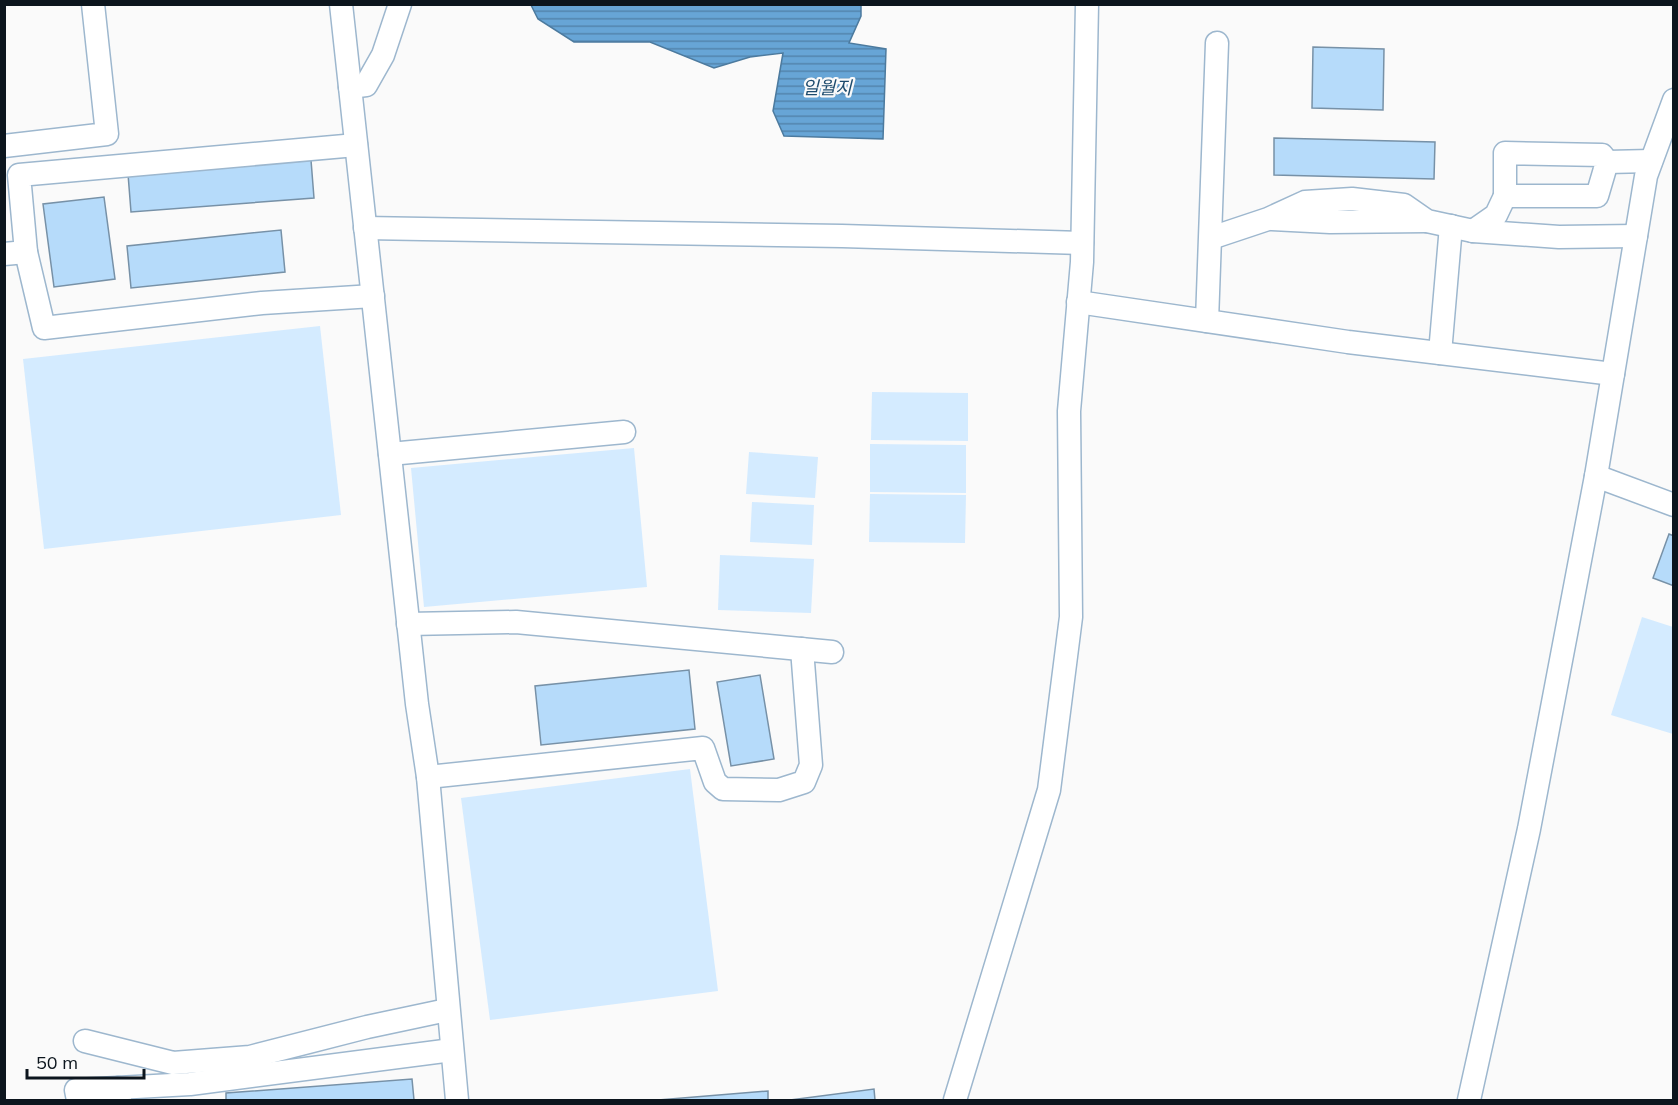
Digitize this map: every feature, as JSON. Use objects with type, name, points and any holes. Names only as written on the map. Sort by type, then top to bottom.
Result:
[{"type":"lane","points":[[4,146],[107,134],[93,4]]},
{"type":"lane","points":[[341,4],[408,624],[428,777],[447,1010],[457,1101]]},
{"type":"lane","points":[[350,87],[366,85],[383,55],[400,4]]},
{"type":"lane","points":[[955,1101],[1049,790],[1071,617],[1069,411],[1082,243],[1087,4]]},
{"type":"lane","points":[[1207,321],[1217,43]]},
{"type":"lane","points":[[1469,1101],[1529,829],[1596,476],[1646,176],[1674,100]]},
{"type":"lane","points":[[356,145],[19,175],[15,253],[44,328],[262,303],[373,296]]},
{"type":"lane","points":[[1462,228],[1496,215],[1505,196],[1505,153],[1602,155],[1607,162]]},
{"type":"lane","points":[[1607,162],[1651,161]]},
{"type":"lane","points":[[1505,196],[1597,196],[1607,162]]},
{"type":"lane","points":[[1211,238],[1268,219],[1305,202],[1352,199],[1404,206],[1427,221],[1462,228],[1559,237],[1636,236]]},
{"type":"lane","points":[[365,228],[1082,243]]},
{"type":"lane","points":[[1440,353],[1462,228]]},
{"type":"lane","points":[[1078,302],[1440,353],[1613,374]]},
{"type":"lane","points":[[390,454],[624,432]]},
{"type":"lane","points":[[1596,476],[1674,505]]},
{"type":"lane","points":[[408,624],[516,622],[832,652]]},
{"type":"lane","points":[[428,777],[703,748],[715,782],[723,789],[779,789],[804,782],[812,765],[802,649]]},
{"type":"lane","points":[[85,1041],[173,1063],[250,1057],[367,1027],[447,1010]]},
{"type":"lane","points":[[78,1101],[76,1090],[119,1094],[452,1050]]},
{"type":"shaded area","points":[[320,326],[341,515],[44,549],[23,359]]},
{"type":"shaded area","points":[[872,392],[968,393],[968,441],[871,440]]},
{"type":"shaded area","points":[[870,444],[966,445],[966,493],[870,492]]},
{"type":"shaded area","points":[[634,448],[647,587],[424,607],[411,468]]},
{"type":"shaded area","points":[[749,452],[818,457],[815,498],[746,494]]},
{"type":"shaded area","points":[[870,494],[966,495],[965,543],[869,542]]},
{"type":"shaded area","points":[[752,502],[814,505],[812,545],[750,542]]},
{"type":"shaded area","points":[[720,555],[814,559],[811,613],[718,610]]},
{"type":"shaded area","points":[[1642,617],[1673,627],[1673,734],[1611,715]]},
{"type":"shaded area","points":[[690,769],[718,991],[490,1020],[461,798]]},
{"type":"water","name":"일월지","points":[[531,5],[861,5],[861,16],[849,43],[886,49],[883,139],[784,136],[773,111],[783,53],[750,57],[714,68],[650,42],[574,42],[538,19]]},
{"type":"building","points":[[1313,47],[1384,49],[1383,110],[1312,108]]},
{"type":"building","points":[[1274,138],[1435,142],[1434,179],[1274,175]]},
{"type":"building","points":[[311,160],[314,198],[131,212],[128,174]]},
{"type":"building","points":[[104,197],[115,279],[54,287],[43,204]]},
{"type":"building","points":[[281,230],[285,272],[131,288],[127,246]]},
{"type":"building","points":[[1669,534],[1674,536],[1674,586],[1653,578]]},
{"type":"building","points":[[689,670],[695,729],[541,745],[535,686]]},
{"type":"building","points":[[760,675],[774,759],[731,766],[717,682]]},
{"type":"building","points":[[412,1079],[414,1100],[226,1100],[226,1093]]},
{"type":"building","points":[[874,1089],[875,1100],[790,1100]]},
{"type":"building","points":[[768,1091],[768,1100],[658,1100]]}]
